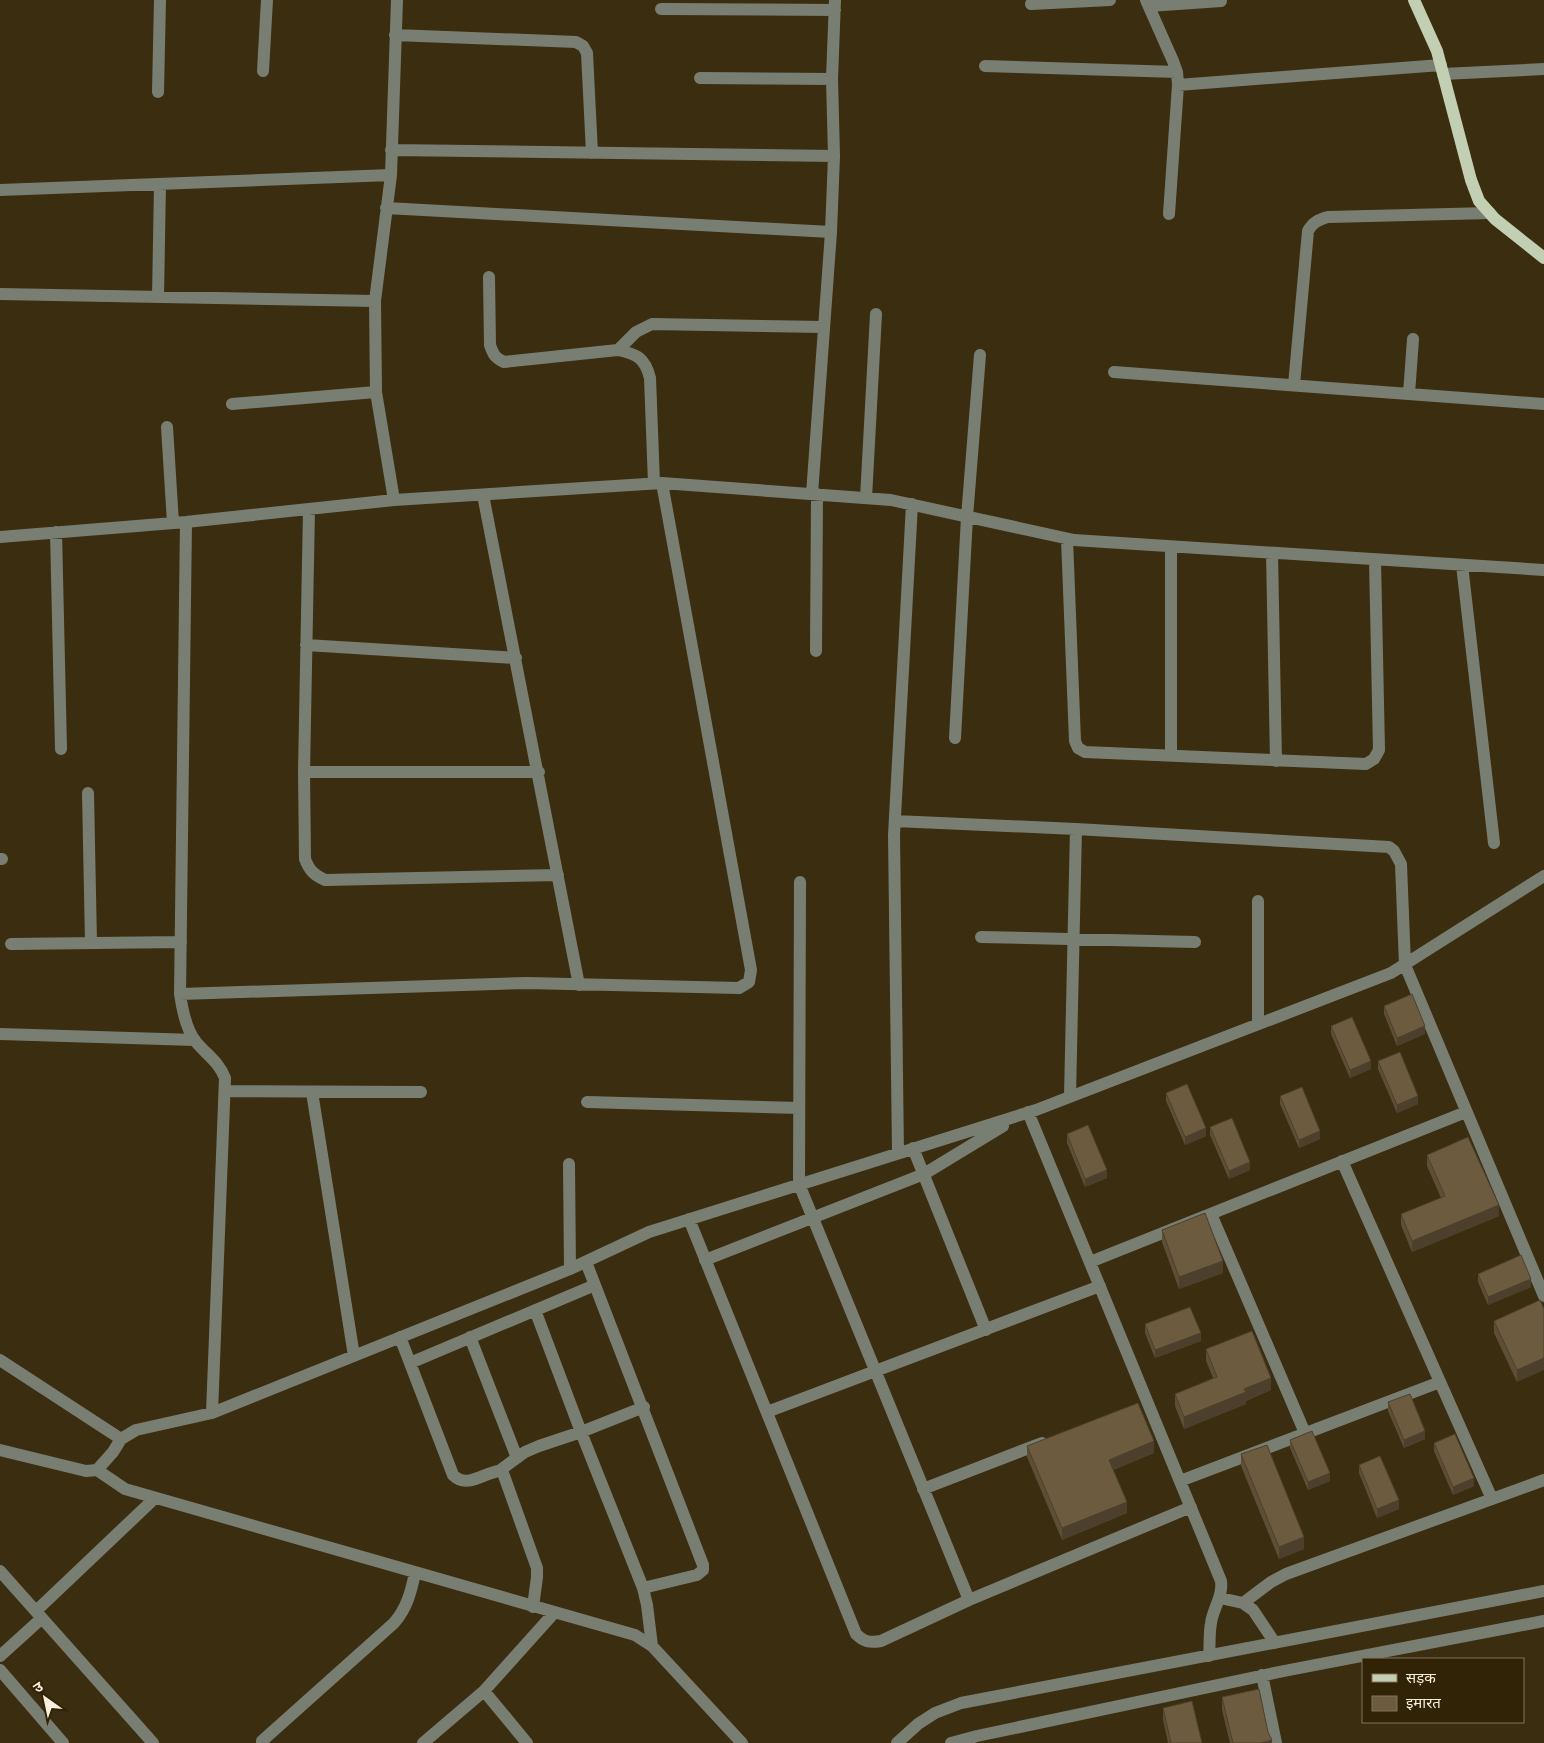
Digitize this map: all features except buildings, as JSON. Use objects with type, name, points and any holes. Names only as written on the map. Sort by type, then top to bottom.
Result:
[{"type":"main road","points":[[1414,0],[1437,51],[1471,180],[1479,201],[1490,213],[1544,258]]},
{"type":"street","points":[[158,92],[160,0]]},
{"type":"street","points":[[263,71],[267,0]]},
{"type":"street","points":[[394,500],[376,392],[375,301],[391,174],[397,0]]},
{"type":"street","points":[[1031,4],[1110,0]]},
{"type":"street","points":[[1169,214],[1178,85],[1177,72],[1148,3],[1221,1]]},
{"type":"street","points":[[661,9],[835,5],[832,79],[834,156],[815,494],[816,651]]},
{"type":"street","points":[[395,35],[576,42],[583,46],[586,53],[592,153]]},
{"type":"street","points":[[985,66],[1177,72]]},
{"type":"street","points":[[1178,85],[1442,70],[1544,69]]},
{"type":"street","points":[[700,78],[832,79]]},
{"type":"street","points":[[391,150],[834,156]]},
{"type":"street","points":[[0,190],[391,174]]},
{"type":"street","points":[[158,297],[160,184]]},
{"type":"street","points":[[386,208],[830,232]]},
{"type":"street","points":[[1294,385],[1308,231],[1312,224],[1328,217],[1490,213]]},
{"type":"street","points":[[180,994],[527,984],[739,988],[749,982],[751,970],[658,483],[650,378],[647,365],[634,355],[618,350],[504,362],[498,359],[493,354],[490,345],[489,277]]},
{"type":"street","points":[[0,294],[375,301]]},
{"type":"street","points":[[866,498],[876,314]]},
{"type":"street","points":[[618,350],[636,332],[652,324],[823,327]]},
{"type":"street","points":[[1409,394],[1413,339]]},
{"type":"street","points":[[955,738],[980,355]]},
{"type":"street","points":[[1114,372],[1544,404]]},
{"type":"street","points":[[232,404],[376,392]]},
{"type":"street","points":[[167,427],[173,522]]},
{"type":"street","points":[[0,537],[186,522],[394,500],[658,483],[891,500],[1067,538],[1171,547],[1544,570]]},
{"type":"street","points":[[483,494],[539,772],[579,984]]},
{"type":"street","points":[[898,1153],[894,857],[912,504]]},
{"type":"street","points":[[309,509],[304,772],[304,859],[308,869],[316,876],[325,880],[558,875]]},
{"type":"street","points":[[186,522],[180,994],[182,1010],[195,1040],[220,1067],[225,1078],[212,1413]]},
{"type":"street","points":[[56,532],[61,749]]},
{"type":"street","points":[[1067,538],[1075,741],[1078,748],[1085,752],[1366,764],[1374,759],[1379,750],[1375,560]]},
{"type":"street","points":[[1171,547],[1171,756]]},
{"type":"street","points":[[1272,553],[1276,761]]},
{"type":"street","points":[[1462,565],[1494,843]]},
{"type":"street","points":[[306,645],[516,658]]},
{"type":"street","points":[[304,772],[539,772]]},
{"type":"street","points":[[88,794],[90,943]]},
{"type":"street","points":[[895,821],[1076,829],[1389,847],[1394,851],[1401,864],[1404,965],[1544,1296]]},
{"type":"street","points":[[1070,1096],[1076,829]]},
{"type":"street","points":[[97,1470],[113,1452],[121,1439],[136,1430],[212,1413],[570,1269],[649,1232],[1025,1113],[1391,974],[1544,876]]},
{"type":"street","points":[[800,882],[799,1184],[969,1600]]},
{"type":"street","points":[[1258,901],[1258,1024]]},
{"type":"street","points":[[981,937],[1195,942]]},
{"type":"street","points":[[11,944],[181,942]]},
{"type":"street","points":[[0,1034],[195,1040]]},
{"type":"street","points":[[225,1091],[421,1092]]},
{"type":"street","points":[[312,1092],[354,1356]]},
{"type":"street","points":[[587,1102],[799,1108]]},
{"type":"street","points":[[1090,1262],[1466,1112]]},
{"type":"street","points":[[706,1260],[924,1174],[1025,1113]]},
{"type":"street","points":[[1025,1113],[1100,1286],[1143,1403],[1180,1481],[1222,1581],[1220,1598],[1210,1624],[1209,1656]]},
{"type":"street","points":[[914,1148],[986,1330]]},
{"type":"street","points":[[1342,1161],[1492,1499]]},
{"type":"street","points":[[568,1164],[570,1269]]},
{"type":"street","points":[[1211,1214],[1305,1433]]},
{"type":"street","points":[[689,1219],[856,1634],[862,1640],[870,1642],[880,1641],[969,1600],[1191,1507]]},
{"type":"street","points":[[586,1262],[703,1564],[703,1570],[697,1575],[643,1588]]},
{"type":"street","points":[[410,1363],[595,1285]]},
{"type":"street","points":[[767,1412],[1100,1286]]},
{"type":"street","points":[[536,1310],[581,1432],[643,1588],[652,1646]]},
{"type":"street","points":[[400,1337],[453,1475],[458,1480],[465,1482],[499,1471],[539,1446],[644,1408]]},
{"type":"street","points":[[470,1338],[517,1458]]},
{"type":"street","points":[[0,1360],[121,1439]]},
{"type":"street","points":[[1180,1481],[1440,1382]]},
{"type":"street","points":[[924,1489],[1049,1440]]},
{"type":"street","points":[[0,1450],[86,1471],[97,1470],[126,1489],[155,1498],[635,1635],[652,1646],[742,1743]]},
{"type":"street","points":[[499,1471],[503,1473],[536,1563],[538,1577],[533,1607]]},
{"type":"street","points":[[1243,1604],[1271,1582],[1286,1574],[1544,1480]]},
{"type":"street","points":[[0,1656],[39,1614],[155,1498]]},
{"type":"street","points":[[0,1571],[153,1743]]},
{"type":"street","points":[[262,1741],[394,1623],[408,1603],[415,1573]]},
{"type":"street","points":[[897,1743],[918,1724],[935,1713],[961,1703],[1544,1591]]},
{"type":"street","points":[[1220,1598],[1243,1604],[1253,1610],[1276,1643]]},
{"type":"street","points":[[422,1743],[484,1691],[554,1613]]},
{"type":"street","points":[[951,1743],[1262,1675],[1544,1621]]},
{"type":"street","points":[[0,1670],[63,1743]]},
{"type":"street","points":[[1262,1675],[1276,1743]]},
{"type":"street","points":[[484,1691],[527,1743]]}]
